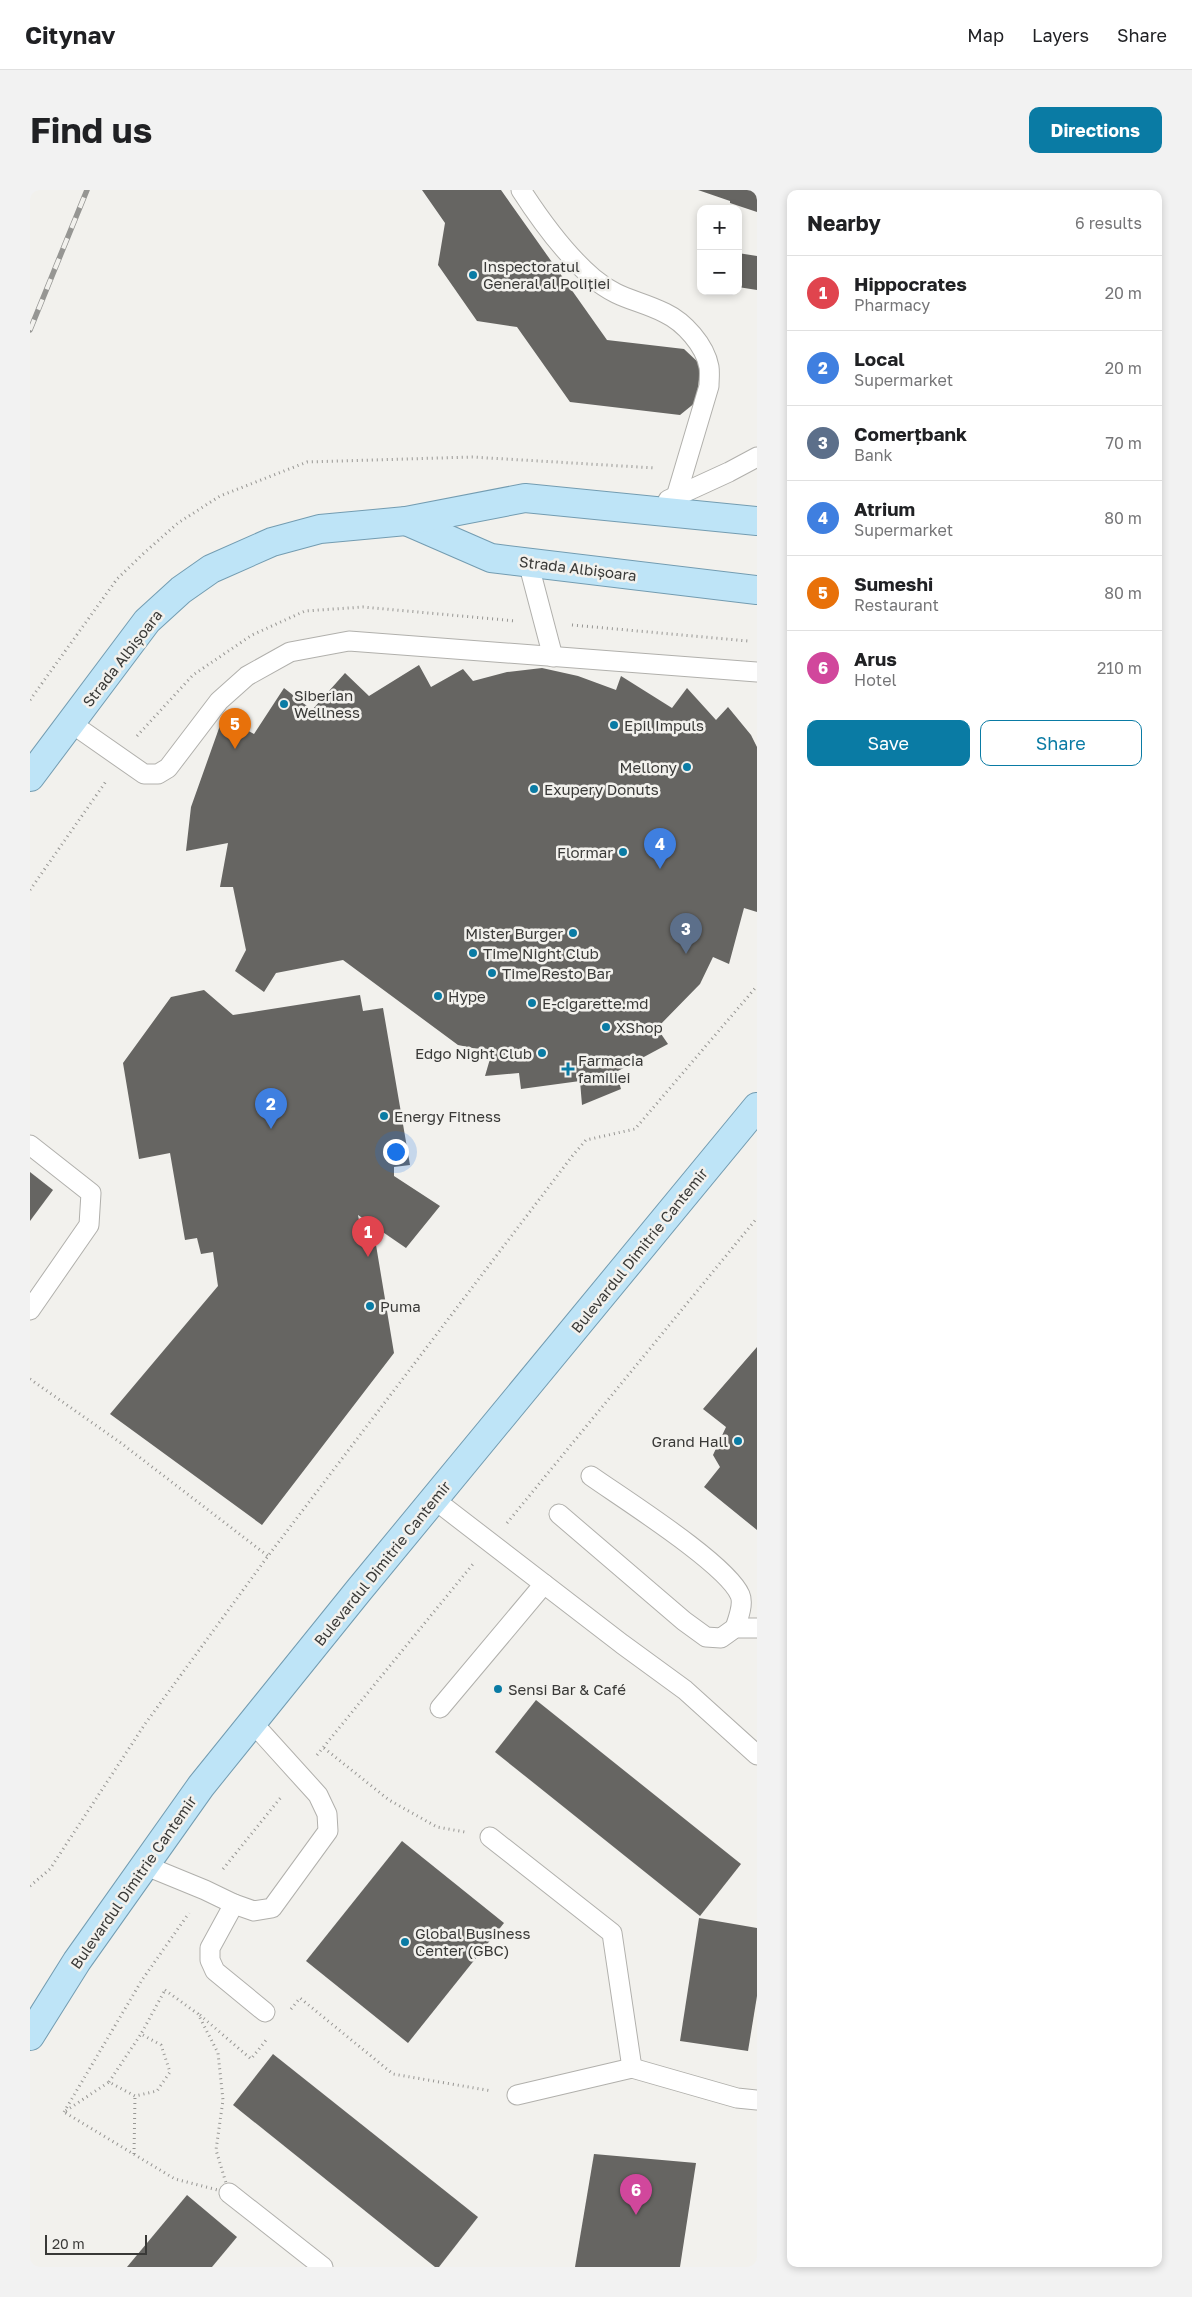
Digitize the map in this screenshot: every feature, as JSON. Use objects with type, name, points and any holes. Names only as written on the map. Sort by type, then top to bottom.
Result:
[{"type":"main road","name":"Strada Albișoara","points":[[30,777],[148,621],[181,590],[211,569],[272,542],[320,529],[406,521],[525,498],[757,521]]},
{"type":"main road","name":"Strada Albișoara","points":[[406,521],[491,558],[757,590]]},
{"type":"main road","name":"Bulevardul Dimitrie Cantemir","points":[[30,2036],[77,1961],[201,1786],[757,1107]]},
{"type":"lane","points":[[521,190],[559,243],[592,278],[615,295],[665,313],[686,328],[703,349],[709,367],[709,386],[676,497]]},
{"type":"lane","points":[[646,510],[757,457]]},
{"type":"lane","points":[[528,562],[553,656]]},
{"type":"lane","points":[[71,723],[144,774],[158,774],[168,768],[219,701],[247,676],[290,652],[349,641],[757,672]]},
{"type":"lane","points":[[30,1145],[91,1194],[89,1225],[30,1310]]},
{"type":"lane","points":[[591,1476],[691,1546],[726,1576],[740,1596],[740,1613],[735,1628]]},
{"type":"lane","points":[[435,1500],[684,1690],[757,1755]]},
{"type":"lane","points":[[559,1514],[684,1621],[706,1637],[721,1638],[735,1628],[757,1628]]},
{"type":"lane","points":[[440,1708],[544,1584]]},
{"type":"lane","points":[[144,1865],[254,1911],[272,1908],[328,1831],[326,1814],[318,1795],[252,1722]]},
{"type":"lane","points":[[490,1837],[612,1933],[632,2068]]},
{"type":"lane","points":[[234,1904],[210,1948],[210,1960],[215,1972],[265,2012]]},
{"type":"lane","points":[[517,2095],[632,2068],[736,2098],[757,2100]]},
{"type":"lane","points":[[229,2192],[322,2267]]},
{"type":"path","points":[[30,890],[141,730],[193,675],[252,635],[305,611],[363,607],[757,642]]},
{"type":"path","points":[[30,1886],[50,1869],[145,1724],[268,1556],[573,1155],[586,1140],[635,1129],[757,986]]},
{"type":"path","points":[[64,2112],[142,1980],[205,1890],[324,1748],[490,1542],[757,1218]]},
{"type":"path","points":[[30,1379],[121,1443],[268,1556]]},
{"type":"path","points":[[324,1748],[390,1800],[437,1827]]},
{"type":"path","points":[[64,2112],[108,2082],[141,2034],[165,1990],[198,2014],[251,2059],[269,2036]]},
{"type":"path","points":[[288,2014],[300,1998],[393,2074],[517,2095]]},
{"type":"path","points":[[198,2014],[218,2053],[223,2100],[216,2150],[229,2192]]},
{"type":"path","points":[[108,2082],[135,2096],[157,2091],[170,2072],[161,2045],[141,2034]]},
{"type":"path","points":[[134,2154],[135,2096]]},
{"type":"path","points":[[64,2112],[176,2179]]},
{"type":"building","points":[[422,190],[501,190],[607,340],[684,349],[701,365],[696,402],[680,415],[570,402],[517,327],[477,321],[438,265],[445,223]]},
{"type":"building","points":[[698,190],[757,190],[757,212],[742,207],[742,205],[730,203],[730,201]]},
{"type":"building","points":[[742,254],[757,256],[757,290],[742,288]]},
{"type":"building","points":[[419,665],[431,687],[463,669],[473,681],[507,672],[542,668],[578,676],[616,690],[621,676],[672,708],[687,688],[716,720],[728,707],[751,735],[757,747],[757,912],[744,908],[729,964],[713,957],[700,984],[657,1028],[668,1044],[616,1072],[621,1089],[582,1105],[580,1081],[521,1089],[519,1073],[485,1076],[492,1052],[458,1045],[343,960],[276,973],[264,992],[235,971],[246,950],[233,887],[220,887],[228,843],[186,851],[191,807],[223,717],[254,734],[284,688],[312,710],[345,673],[369,696]]},
{"type":"building","points":[[204,990],[233,1015],[360,995],[363,1011],[383,1008],[410,1165],[394,1167],[394,1176],[440,1206],[406,1248],[358,1215],[362,1235],[374,1233],[394,1353],[262,1525],[110,1414],[218,1286],[213,1252],[201,1254],[197,1238],[185,1240],[170,1153],[139,1159],[123,1063],[171,997]]},
{"type":"building","points":[[30,1172],[53,1190],[30,1221]]},
{"type":"building","name":"Grand Hall","points":[[757,1347],[757,1530],[704,1487],[720,1467],[713,1455],[726,1427],[703,1409]]},
{"type":"building","points":[[536,1700],[741,1864],[700,1916],[495,1752]]},
{"type":"building","name":"Global Business Center (GBC)","points":[[402,1841],[504,1923],[408,2043],[306,1961]]},
{"type":"building","points":[[699,1918],[757,1928],[757,1996],[748,2051],[680,2041]]},
{"type":"building","points":[[273,2054],[478,2217],[439,2267],[435,2267],[233,2105]]},
{"type":"building","points":[[594,2154],[696,2163],[680,2267],[575,2267]]},
{"type":"building","points":[[187,2195],[237,2237],[212,2267],[127,2267]]},
{"type":"railway","points":[[30,330],[87,190]]},
{"type":"place","name":"Inspectoratul General al Poliției","points":[[473,275]]},
{"type":"place","name":"Siberian Wellness","points":[[284,704]]},
{"type":"place","name":"Epil Impuls","points":[[614,725]]},
{"type":"place","name":"Sumeshi","points":[[235,749]]},
{"type":"place","name":"Mellony","points":[[687,767]]},
{"type":"place","name":"Exupery Donuts","points":[[534,789]]},
{"type":"place","name":"Flormar","points":[[623,852]]},
{"type":"place","name":"Atrium","points":[[660,869]]},
{"type":"place","name":"Mister Burger","points":[[573,933]]},
{"type":"place","name":"Time Night Club","points":[[473,953]]},
{"type":"place","name":"Comerțbank","points":[[686,954]]},
{"type":"place","name":"Time Resto Bar","points":[[492,973]]},
{"type":"place","name":"Hype","points":[[438,996]]},
{"type":"place","name":"E-cigarette.md","points":[[532,1003]]},
{"type":"place","name":"XShop","points":[[606,1027]]},
{"type":"place","name":"Edgo Night Club","points":[[542,1053]]},
{"type":"place","name":"Farmacia familiei","points":[[568,1069]]},
{"type":"place","name":"Energy Fitness","points":[[384,1116]]},
{"type":"place","name":"Local","points":[[271,1129]]},
{"type":"place","name":"Hippocrates","points":[[368,1257]]},
{"type":"place","name":"Puma","points":[[370,1306]]},
{"type":"place","name":"Grand Hall","points":[[738,1441]]},
{"type":"place","name":"Sensi Bar & Café","points":[[498,1689]]},
{"type":"place","name":"Global Business Center (GBC)","points":[[405,1942]]},
{"type":"place","name":"Arus","points":[[636,2215]]}]
